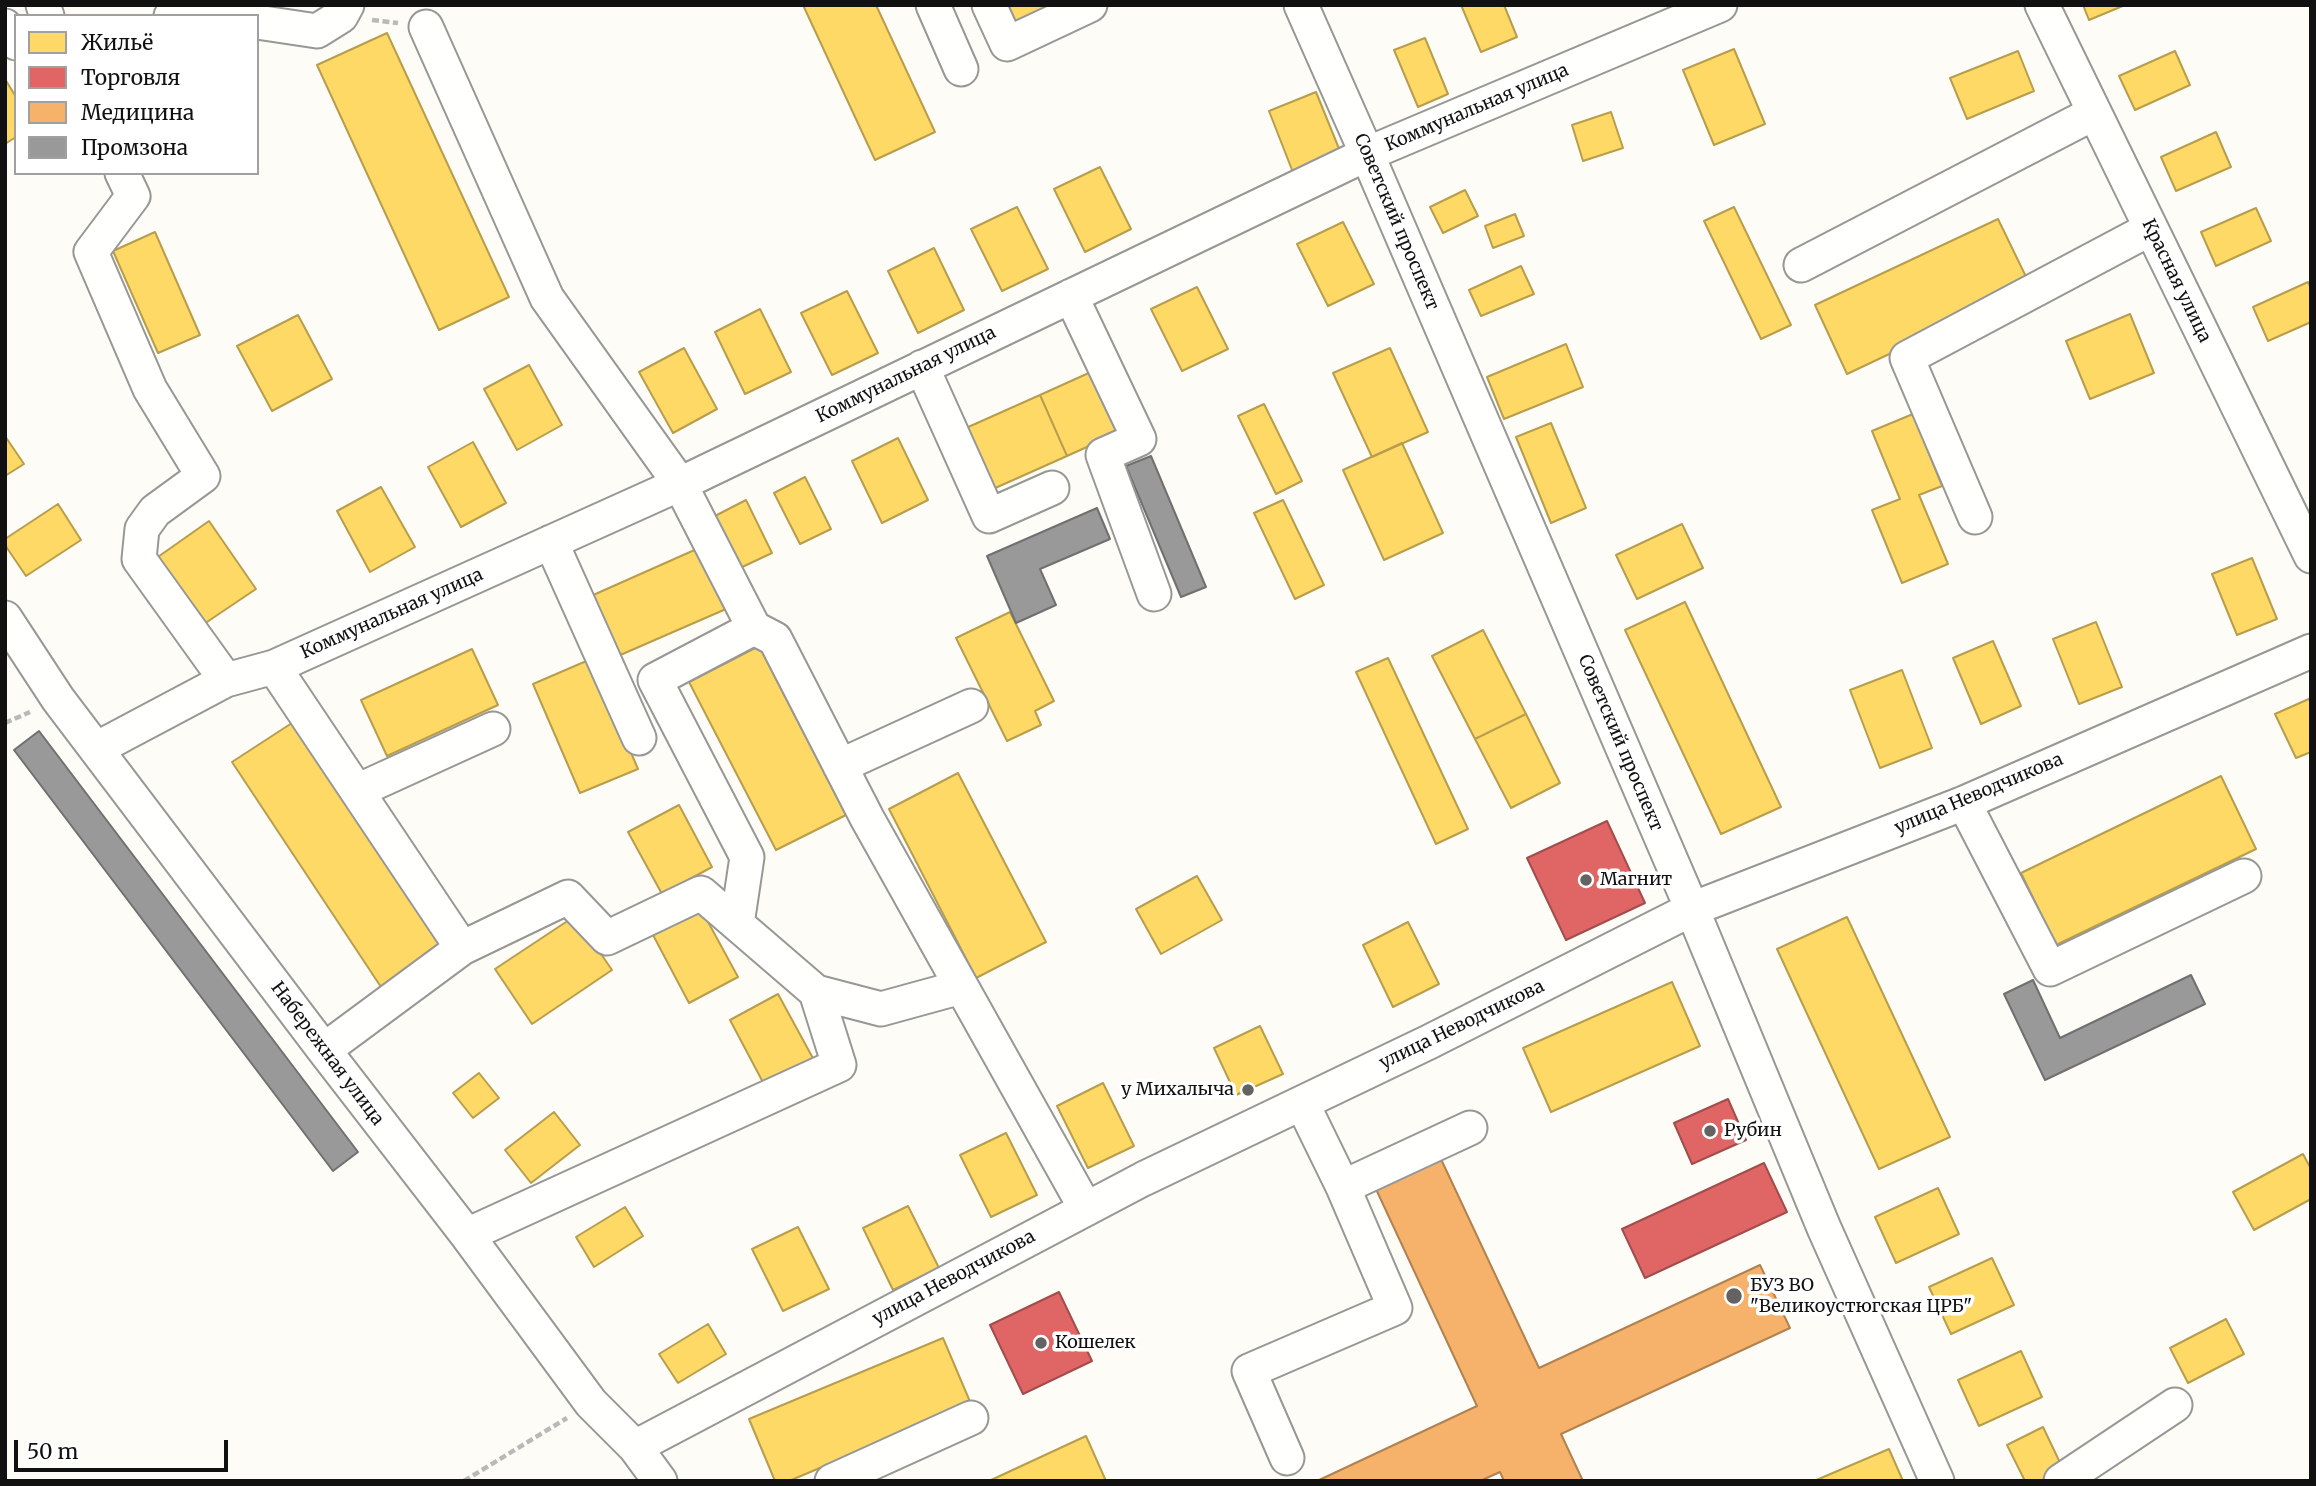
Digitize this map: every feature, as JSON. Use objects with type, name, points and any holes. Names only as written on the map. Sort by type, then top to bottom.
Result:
[{"type":"street","points":[[175,14],[195,5]]},
{"type":"street","points":[[933,5],[961,69]]},
{"type":"street","points":[[989,5],[1007,44],[1090,5]]},
{"type":"street","name":"Советский проспект","points":[[1301,5],[1692,909],[1824,1228],[1937,1481]]},
{"type":"street","name":"Коммунальная улица","points":[[96,749],[226,680],[274,667],[680,484],[1367,154],[1720,5]]},
{"type":"street","name":"Красная улица","points":[[2042,5],[2311,556]]},
{"type":"street","points":[[259,22],[317,31],[344,11]]},
{"type":"street","points":[[426,27],[547,299],[680,484],[754,628],[775,639],[840,766],[1086,1209]]},
{"type":"street","points":[[1801,265],[2094,113]]},
{"type":"street","points":[[123,175],[134,196],[91,252],[150,389],[203,476],[155,510],[142,529],[138,559],[226,680]]},
{"type":"street","points":[[1975,517],[1907,358],[2150,229]]},
{"type":"street","points":[[1071,296],[1139,439],[1103,455],[1154,594]]},
{"type":"street","points":[[922,368],[989,516],[1052,488]]},
{"type":"street","points":[[551,542],[639,738]]},
{"type":"street","name":"Набережная улица","points":[[5,618],[58,699],[324,1050],[592,1403],[635,1447],[660,1481]]},
{"type":"street","points":[[737,924],[747,857],[655,680],[754,628]]},
{"type":"street","name":"улица Неводчикова","points":[[635,1447],[1086,1209],[1429,1042],[1692,909],[1964,803],[2311,651]]},
{"type":"street","points":[[274,667],[462,948]]},
{"type":"street","points":[[840,766],[971,706]]},
{"type":"street","points":[[357,791],[493,729]]},
{"type":"street","points":[[1964,803],[2050,969],[2244,876]]},
{"type":"street","points":[[324,1050],[462,948],[568,897],[607,938],[701,893],[816,992],[881,1009],[961,987]]},
{"type":"street","points":[[467,1235],[839,1065],[816,992]]},
{"type":"street","points":[[1287,1458],[1249,1371],[1395,1308],[1343,1187],[1302,1103]]},
{"type":"street","points":[[1343,1187],[1470,1128]]},
{"type":"street","points":[[2061,1481],[2175,1405]]},
{"type":"street","points":[[832,1481],[971,1418]]},
{"type":"path","points":[[344,11],[426,27]]},
{"type":"path","points":[[464,1481],[592,1403]]},
{"type":"building: Жильё","points":[[803,5],[876,5],[935,132],[875,160]]},
{"type":"building: Жильё","points":[[1008,5],[1066,5],[1019,29]]},
{"type":"building: Жильё","points":[[1461,5],[1504,5],[1517,37],[1481,52]]},
{"type":"building: Жильё","points":[[2083,5],[2125,5],[2089,20]]},
{"type":"building: Жильё","points":[[387,33],[509,297],[439,330],[317,65]]},
{"type":"building: Жильё","points":[[1425,38],[1448,94],[1418,107],[1394,50]]},
{"type":"building: Жильё","points":[[1734,49],[1765,124],[1714,145],[1683,70]]},
{"type":"building: Жильё","points":[[2018,51],[2034,91],[1967,119],[1950,78]]},
{"type":"building: Жильё","points":[[2175,51],[2190,85],[2135,110],[2119,76]]},
{"type":"building: Жильё","points":[[5,79],[14,94],[14,138],[5,144]]},
{"type":"building: Жильё","points":[[1316,92],[1342,156],[1294,175],[1269,111]]},
{"type":"building: Жильё","points":[[1611,112],[1623,148],[1583,161],[1572,125]]},
{"type":"building: Жильё","points":[[2216,132],[2231,167],[2176,191],[2161,157]]},
{"type":"building: Жильё","points":[[1100,167],[1131,229],[1085,252],[1054,189]]},
{"type":"building: Жильё","points":[[1465,190],[1478,216],[1443,233],[1430,207]]},
{"type":"building: Жильё","points":[[1017,207],[1048,269],[1002,291],[971,229]]},
{"type":"building: Жильё","points":[[1734,207],[1791,325],[1761,339],[1704,221]]},
{"type":"building: Жильё","points":[[2256,208],[2271,241],[2216,266],[2201,232]]},
{"type":"building: Жильё","points":[[1515,214],[1524,236],[1493,248],[1485,226]]},
{"type":"building: Жильё","points":[[1998,219],[2031,287],[1847,374],[1815,305]]},
{"type":"building: Жильё","points":[[1343,222],[1374,284],[1328,306],[1297,244]]},
{"type":"building: Жильё","points":[[155,232],[200,335],[158,353],[113,251]]},
{"type":"building: Жильё","points":[[934,248],[964,310],[918,333],[888,271]]},
{"type":"building: Жильё","points":[[1521,266],[1534,294],[1481,316],[1469,290]]},
{"type":"building: Жильё","points":[[2308,282],[2311,288],[2311,322],[2268,341],[2253,307]]},
{"type":"building: Жильё","points":[[1197,287],[1228,349],[1182,371],[1151,309]]},
{"type":"building: Жильё","points":[[847,291],[878,353],[832,375],[801,313]]},
{"type":"building: Жильё","points":[[760,309],[791,372],[745,394],[715,332]]},
{"type":"building: Жильё","points":[[2130,314],[2154,373],[2090,399],[2066,341]]},
{"type":"building: Жильё","points":[[298,315],[332,379],[272,411],[237,346]]},
{"type":"building: Жильё","points":[[1566,344],[1583,387],[1504,419],[1487,377]]},
{"type":"building: Жильё","points":[[684,348],[717,409],[673,433],[639,372]]},
{"type":"building: Жильё","points":[[1390,348],[1428,432],[1372,457],[1333,373]]},
{"type":"building: Жильё","points":[[529,365],[562,425],[517,450],[484,389]]},
{"type":"building: Жильё","points":[[1102,367],[1131,427],[1067,456],[1040,395]]},
{"type":"building: Жильё","points":[[1040,395],[1067,456],[993,489],[966,428]]},
{"type":"building: Жильё","points":[[1264,404],[1302,481],[1276,494],[1238,416]]},
{"type":"building: Жильё","points":[[1913,414],[1942,486],[1919,495],[1948,564],[1902,583],[1872,510],[1900,499],[1872,431]]},
{"type":"building: Жильё","points":[[1551,423],[1586,508],[1551,523],[1516,437]]},
{"type":"building: Жильё","points":[[5,436],[24,464],[5,476]]},
{"type":"building: Жильё","points":[[898,438],[928,500],[882,523],[852,461]]},
{"type":"building: Жильё","points":[[473,442],[506,503],[461,527],[428,467]]},
{"type":"building: Жильё","points":[[1402,443],[1443,533],[1384,560],[1343,470]]},
{"type":"building: Жильё","points":[[805,477],[831,529],[800,544],[774,493]]},
{"type":"building: Жильё","points":[[381,487],[415,547],[370,572],[337,511]]},
{"type":"building: Жильё","points":[[746,500],[772,553],[740,568],[715,516]]},
{"type":"building: Жильё","points":[[1283,500],[1324,585],[1295,599],[1254,513]]},
{"type":"building: Жильё","points":[[58,504],[81,540],[26,576],[5,545],[5,539]]},
{"type":"building: Жильё","points":[[209,521],[256,589],[201,626],[155,559]]},
{"type":"building: Жильё","points":[[1682,524],[1703,568],[1637,599],[1616,555]]},
{"type":"building: Жильё","points":[[699,548],[726,609],[618,656],[591,596]]},
{"type":"building: Жильё","points":[[2252,558],[2277,619],[2237,635],[2212,574]]},
{"type":"building: Жильё","points":[[1685,602],[1781,807],[1721,834],[1625,630]]},
{"type":"building: Жильё","points":[[1010,612],[1054,701],[1035,711],[1041,725],[1007,741],[956,638]]},
{"type":"building: Жильё","points":[[2096,622],[2122,687],[2079,704],[2053,639]]},
{"type":"building: Жильё","points":[[1483,630],[1526,714],[1475,739],[1432,656]]},
{"type":"building: Жильё","points":[[1993,641],[2021,706],[1981,724],[1953,658]]},
{"type":"building: Жильё","points":[[759,646],[846,815],[776,850],[689,682]]},
{"type":"building: Жильё","points":[[472,649],[498,705],[387,756],[361,700]]},
{"type":"building: Жильё","points":[[1388,658],[1468,829],[1436,844],[1356,672]]},
{"type":"building: Жильё","points":[[591,659],[638,769],[580,793],[533,684]]},
{"type":"building: Жильё","points":[[1902,670],[1932,748],[1880,768],[1850,690]]},
{"type":"building: Жильё","points":[[2311,698],[2311,752],[2296,758],[2275,714]]},
{"type":"building: Жильё","points":[[1526,714],[1560,783],[1511,808],[1475,739]]},
{"type":"building: Жильё","points":[[295,721],[445,949],[383,990],[232,762]]},
{"type":"building: Жильё","points":[[958,773],[1046,942],[976,978],[889,809]]},
{"type":"building: Жильё","points":[[2221,776],[2256,849],[2056,945],[2021,873]]},
{"type":"building: Жильё","points":[[679,805],[712,867],[662,894],[628,832]]},
{"type":"building: Жильё","points":[[1197,876],[1222,920],[1161,954],[1136,909]]},
{"type":"building: Жильё","points":[[701,909],[738,977],[689,1003],[653,935]]},
{"type":"building: Жильё","points":[[575,916],[612,970],[532,1024],[495,969]]},
{"type":"building: Жильё","points":[[1847,917],[1950,1137],[1879,1169],[1777,949]]},
{"type":"building: Жильё","points":[[1408,922],[1439,984],[1393,1007],[1363,945]]},
{"type":"building: Жильё","points":[[1672,982],[1700,1046],[1551,1112],[1523,1048]]},
{"type":"building: Жильё","points":[[778,994],[815,1062],[766,1088],[730,1020]]},
{"type":"building: Жильё","points":[[1260,1026],[1283,1074],[1236,1095],[1214,1048]]},
{"type":"building: Жильё","points":[[479,1073],[499,1098],[473,1118],[453,1093]]},
{"type":"building: Жильё","points":[[1103,1083],[1134,1146],[1088,1168],[1057,1106]]},
{"type":"building: Жильё","points":[[554,1112],[580,1145],[531,1183],[505,1150]]},
{"type":"building: Жильё","points":[[1006,1133],[1037,1195],[991,1217],[960,1155]]},
{"type":"building: Жильё","points":[[2303,1154],[2311,1169],[2311,1199],[2254,1230],[2233,1192]]},
{"type":"building: Жильё","points":[[1938,1188],[1959,1234],[1896,1263],[1875,1217]]},
{"type":"building: Жильё","points":[[908,1206],[939,1268],[893,1290],[863,1228]]},
{"type":"building: Жильё","points":[[625,1207],[643,1236],[594,1267],[576,1237]]},
{"type":"building: Жильё","points":[[798,1227],[829,1289],[783,1311],[752,1249]]},
{"type":"building: Жильё","points":[[1992,1258],[2014,1305],[1951,1334],[1929,1287]]},
{"type":"building: Жильё","points":[[2226,1319],[2244,1354],[2188,1383],[2170,1348]]},
{"type":"building: Жильё","points":[[708,1324],[726,1354],[678,1383],[659,1354]]},
{"type":"building: Жильё","points":[[943,1338],[971,1404],[789,1481],[775,1481],[749,1419]]},
{"type":"building: Жильё","points":[[2021,1351],[2042,1397],[1979,1426],[1958,1380]]},
{"type":"building: Жильё","points":[[2043,1427],[2064,1471],[2043,1481],[2025,1481],[2007,1445]]},
{"type":"building: Жильё","points":[[1086,1436],[1106,1481],[989,1481]]},
{"type":"building: Жильё","points":[[1889,1449],[1903,1481],[1814,1481]]},
{"type":"building: Торговля","name":"Магнит","points":[[1607,821],[1645,903],[1566,940],[1527,858]]},
{"type":"building: Торговля","name":"Рубин","points":[[1728,1099],[1746,1140],[1692,1164],[1674,1123]]},
{"type":"building: Торговля","points":[[1764,1163],[1787,1212],[1645,1278],[1622,1229]]},
{"type":"building: Торговля","name":"Кошелек","points":[[1059,1292],[1092,1361],[1023,1394],[990,1325]]},
{"type":"building: Медицина","name":"БУЗ ВО \"Великоустюгская ЦРБ\"","points":[[1440,1157],[1539,1368],[1760,1265],[1790,1328],[1561,1434],[1583,1481],[1504,1481],[1500,1472],[1480,1481],[1317,1481],[1477,1406],[1375,1187]]},
{"type":"building: Промзона","points":[[1151,456],[1206,587],[1181,597],[1126,466]]},
{"type":"building: Промзона","points":[[1097,508],[1110,539],[1040,569],[1056,605],[1016,623],[987,556]]},
{"type":"building: Промзона","points":[[39,731],[358,1152],[333,1171],[14,750]]},
{"type":"building: Промзона","points":[[2191,975],[2205,1004],[2045,1080],[2004,994],[2033,980],[2060,1038]]},
{"type":"place","name":"Магнит","points":[[1586,880]]},
{"type":"place","name":"у Михалыча","points":[[1248,1090]]},
{"type":"place","name":"Рубин","points":[[1710,1131]]},
{"type":"place","name":"БУЗ ВО \"Великоустюгская ЦРБ\"","points":[[1734,1296]]},
{"type":"place","name":"Кошелек","points":[[1041,1343]]}]
